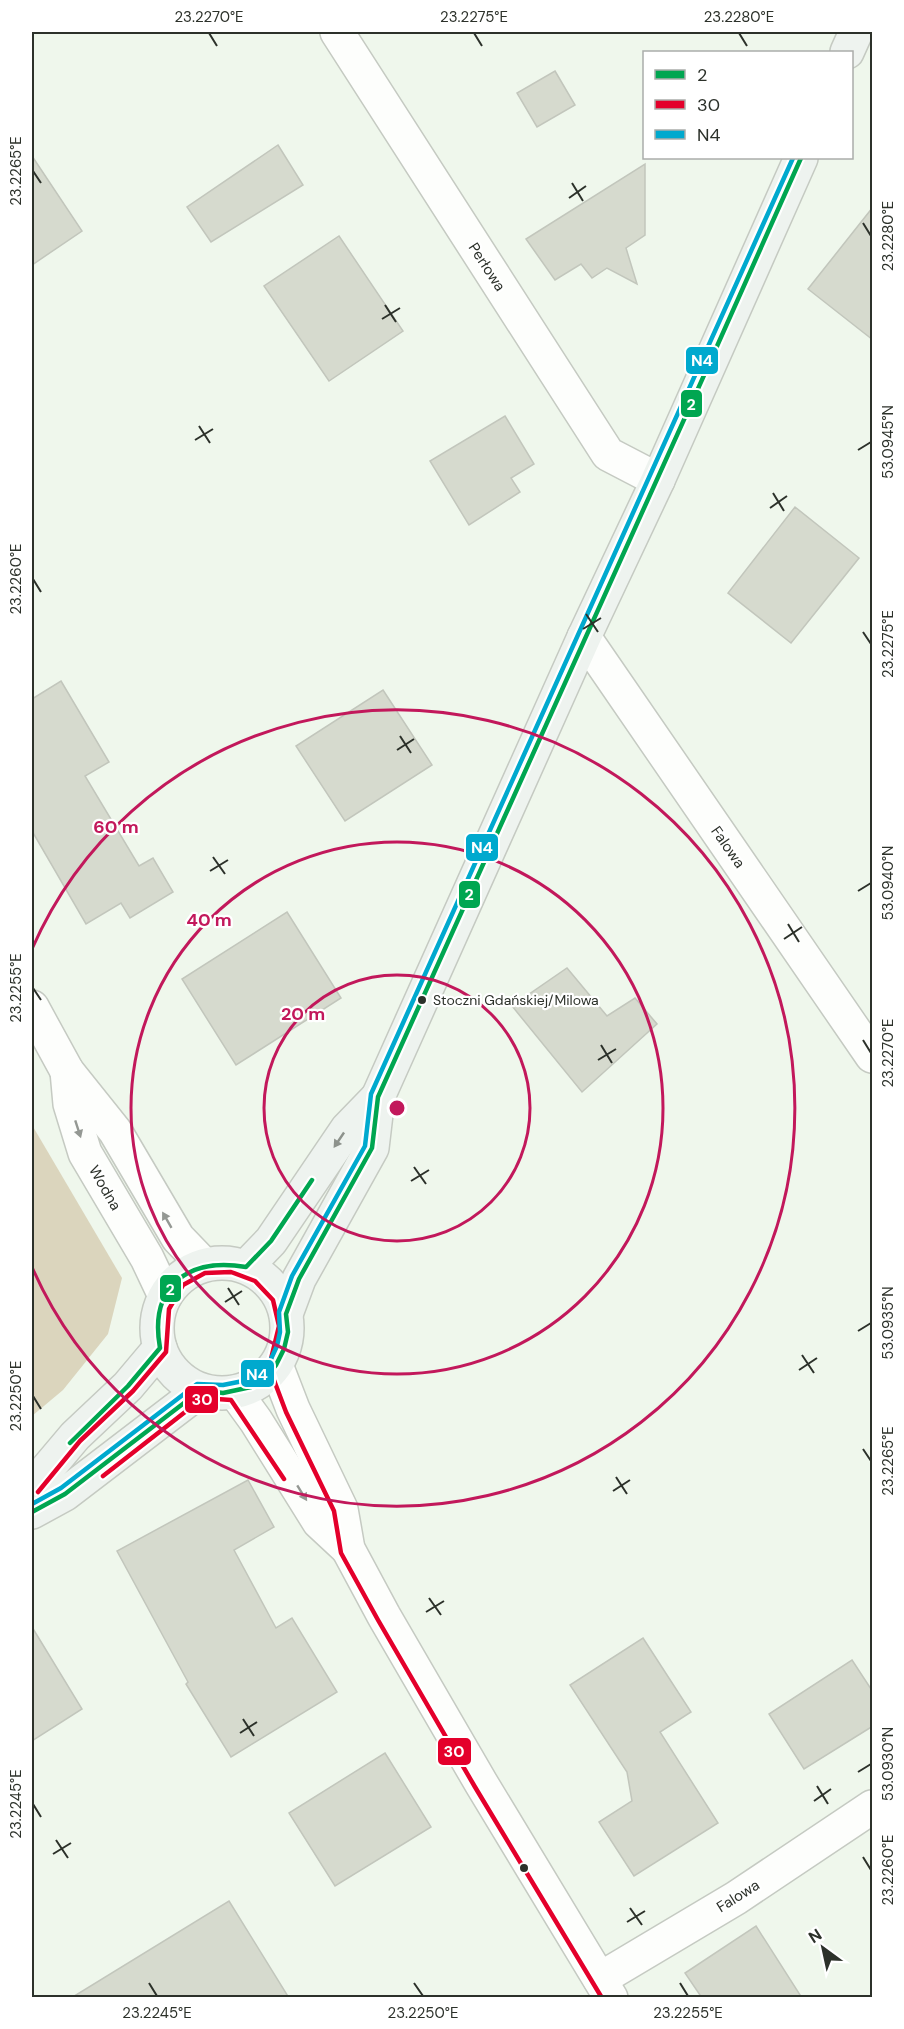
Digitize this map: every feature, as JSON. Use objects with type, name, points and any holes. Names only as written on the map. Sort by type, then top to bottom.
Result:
[{"type":"street","name":"Perłowa","points":[[337,32],[608,454],[658,480]]},
{"type":"street","points":[[847,51],[856,32]]},
{"type":"street","points":[[286,1314],[299,1279],[372,1148],[378,1097],[584,637],[658,480],[801,159]]},
{"type":"street","name":"Falowa","points":[[584,637],[873,1056]]},
{"type":"street","name":"Wodna","points":[[32,1007],[67,1071],[116,1131],[178,1238],[204,1265]]},
{"type":"street","name":"Wodna","points":[[67,1071],[70,1104],[85,1153],[147,1258],[165,1296]]},
{"type":"street","points":[[246,1267],[271,1241],[346,1129],[378,1097]]},
{"type":"street","points":[[232,1263],[246,1267],[264,1278],[278,1294],[286,1314],[288,1332],[284,1349],[276,1365],[251,1387],[223,1393],[201,1390],[183,1380],[169,1366],[160,1348],[157,1330],[158,1313],[165,1296],[175,1283],[189,1272],[204,1265],[232,1263]]},
{"type":"street","points":[[32,1486],[75,1436],[128,1386],[160,1348]]},
{"type":"street","points":[[276,1365],[293,1409],[341,1509],[348,1549]]},
{"type":"street","points":[[32,1512],[65,1494],[201,1390]]},
{"type":"street","points":[[235,1392],[256,1420],[320,1522],[348,1549],[384,1616],[481,1783],[605,1988]]},
{"type":"street","name":"Falowa","points":[[605,1988],[873,1807]]},
{"type":"shaded area","points":[[32,1125],[122,1278],[108,1334],[63,1390],[32,1416]]},
{"type":"building","points":[[555,71],[575,105],[537,127],[517,93]]},
{"type":"building","points":[[278,145],[303,185],[211,242],[187,207]]},
{"type":"building","points":[[32,156],[82,231],[32,265]]},
{"type":"building","points":[[645,164],[645,235],[626,248],[637,284],[607,268],[592,278],[581,264],[555,280],[526,239]]},
{"type":"building","points":[[873,207],[873,340],[808,289]]},
{"type":"building","points":[[339,236],[403,331],[329,381],[264,286]]},
{"type":"building","points":[[505,416],[534,464],[511,478],[520,492],[469,525],[430,461]]},
{"type":"building","points":[[795,507],[859,558],[791,643],[728,593]]},
{"type":"building","points":[[61,681],[109,762],[85,776],[139,866],[153,858],[173,892],[130,918],[121,903],[86,924],[32,831],[32,699]]},
{"type":"building","points":[[383,690],[432,765],[345,821],[296,746]]},
{"type":"building","points":[[287,912],[341,998],[236,1065],[182,979]]},
{"type":"building","points":[[567,968],[607,1016],[635,998],[657,1024],[582,1092],[512,1006]]},
{"type":"building","points":[[248,1480],[274,1527],[234,1550],[276,1628],[292,1618],[337,1692],[231,1757],[186,1684],[188,1682],[117,1551]]},
{"type":"building","points":[[32,1627],[82,1709],[32,1741]]},
{"type":"building","points":[[643,1638],[691,1712],[660,1732],[718,1823],[634,1876],[599,1822],[632,1801],[627,1772],[570,1685]]},
{"type":"building","points":[[852,1660],[873,1692],[873,1726],[804,1769],[769,1714]]},
{"type":"building","points":[[385,1753],[431,1827],[335,1886],[289,1813]]},
{"type":"building","points":[[229,1901],[289,1998],[71,1998]]},
{"type":"building","points":[[756,1926],[802,1998],[702,1998],[685,1973]]},
{"type":"transit line","name":"N4","points":[[32,1504],[61,1488],[197,1384],[223,1385],[248,1380],[270,1361],[280,1332],[279,1312],[292,1276],[365,1146],[371,1094],[793,159]]},
{"type":"transit line","name":"2","points":[[32,1512],[65,1494],[201,1390],[223,1393],[251,1387],[265,1378],[276,1365],[284,1349],[288,1332],[286,1314],[299,1279],[372,1148],[378,1097],[801,159]]},
{"type":"transit line","name":"2","points":[[70,1443],[128,1386],[160,1348],[158,1327],[160,1308],[167,1293],[177,1281],[190,1272],[206,1267],[225,1265],[246,1267],[271,1241],[312,1180]]},
{"type":"transit line","name":"30","points":[[38,1492],[80,1441],[133,1391],[166,1352],[169,1309],[183,1285],[205,1273],[231,1272],[255,1281],[273,1300],[279,1326],[269,1367],[286,1412],[334,1511],[341,1553],[475,1787],[602,1998]]},
{"type":"transit line","name":"30","points":[[103,1476],[203,1398],[231,1400],[284,1479]]},
{"type":"place","name":"Stoczni Gdańskiej/Milowa","points":[[422,1000]]}]
